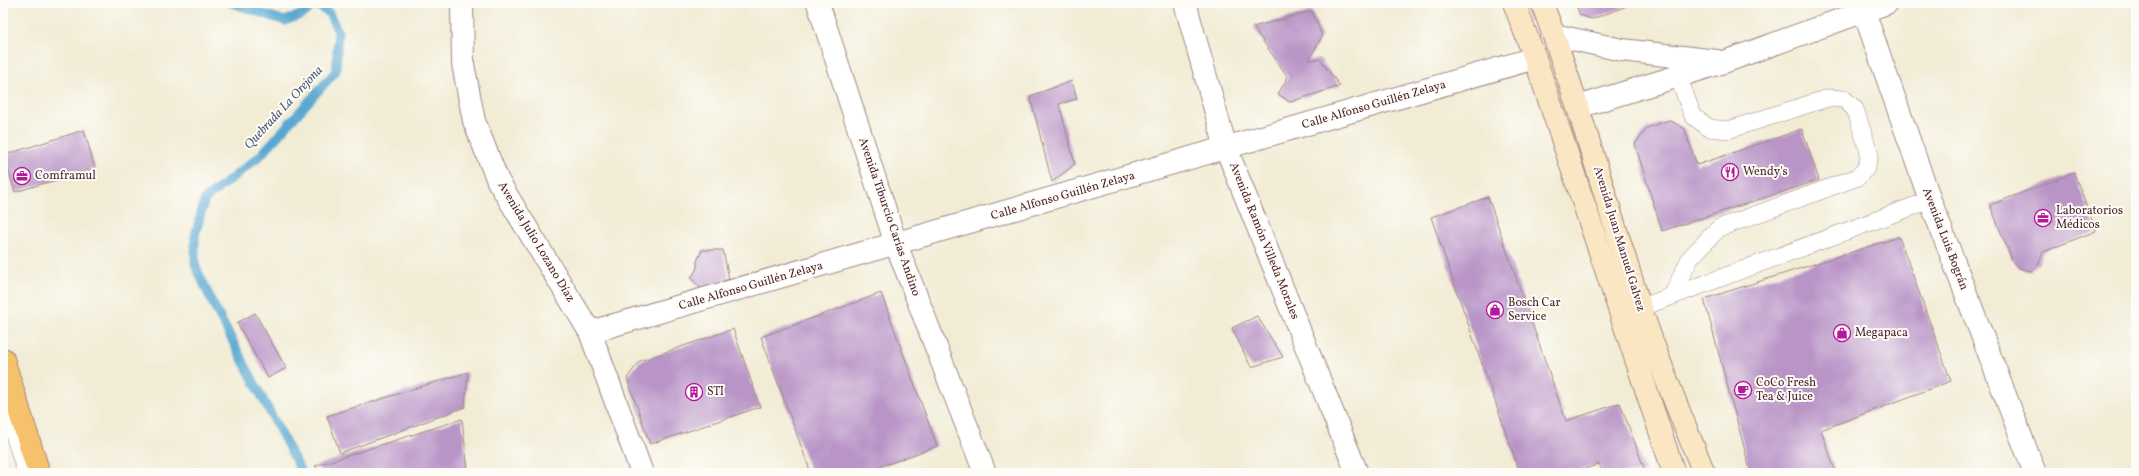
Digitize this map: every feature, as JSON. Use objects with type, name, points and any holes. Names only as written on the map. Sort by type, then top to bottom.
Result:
[{"type":"main road","points":[[3,359],[39,473]]},
{"type":"street","name":"Avenida Julio Lozano Díaz","points":[[462,3],[463,64],[474,120],[498,181],[590,332],[642,473]]},
{"type":"street","name":"Avenida Tiburcio Carías Andino","points":[[818,3],[896,244],[985,473]]},
{"type":"street","name":"Avenida Ramón Villeda Morales","points":[[1185,3],[1226,148],[1358,473]]},
{"type":"street","name":"Avenida Juan Manuel Galvez","points":[[1514,3],[1535,58],[1674,473]]},
{"type":"street","name":"Avenida Juan Manuel Galvez","points":[[1542,3],[1578,107],[1640,308],[1704,473]]},
{"type":"street","points":[[1578,107],[1724,62],[1863,7],[1888,3]]},
{"type":"street","name":"Avenida Luis Bográn","points":[[1863,7],[1930,200],[2035,473]]},
{"type":"street","points":[[1554,35],[1622,50],[1724,62]]},
{"type":"street","name":"Calle Alfonso Guillén Zelaya","points":[[590,332],[1535,58]]},
{"type":"lane","points":[[1672,296],[1690,258],[1719,228],[1858,177],[1866,168],[1870,155],[1855,109],[1844,99],[1828,98],[1728,130],[1709,128],[1693,116],[1678,76]]},
{"type":"lane","points":[[1640,308],[1930,200]]},
{"type":"lane","points":[[3,399],[26,473]]},
{"type":"building","points":[[1575,3],[1635,3],[1592,19],[1580,15]]},
{"type":"building","points":[[1312,11],[1322,36],[1309,60],[1320,59],[1340,86],[1290,102],[1278,94],[1288,77],[1253,27]]},
{"type":"building","points":[[1072,81],[1077,99],[1059,104],[1075,164],[1052,182],[1030,96]]},
{"type":"building","name":"Wendy's","points":[[1669,120],[1684,128],[1697,165],[1802,129],[1819,180],[1662,231],[1635,144],[1647,128]]},
{"type":"building","points":[[84,130],[95,168],[15,192],[4,155]]},
{"type":"building","name":"Laboratorios Médicos","points":[[2074,173],[2096,231],[2043,252],[2039,263],[2031,271],[2019,268],[2012,260],[1990,205]]},
{"type":"building","name":"Bosch Car Service","points":[[1488,197],[1566,421],[1620,403],[1646,473],[1603,473],[1599,464],[1573,473],[1520,473],[1431,217]]},
{"type":"building","points":[[1899,237],[1951,381],[1821,430],[1836,473],[1751,473],[1704,299]]},
{"type":"building","points":[[702,250],[723,250],[729,279],[702,290],[691,278],[697,268],[697,261]]},
{"type":"building","points":[[881,293],[937,446],[863,473],[811,473],[761,337]]},
{"type":"building","points":[[255,313],[286,368],[268,378],[237,323]]},
{"type":"building","points":[[1257,316],[1283,357],[1251,367],[1232,328]]},
{"type":"building","name":"STI","points":[[733,329],[760,407],[650,444],[627,378],[640,361]]},
{"type":"building","points":[[468,372],[465,407],[340,453],[327,416]]},
{"type":"building","points":[[462,419],[468,471],[461,473],[323,473],[315,466]]},
{"type":"waterway","name":"Quebrada La Orejona","points":[[231,3],[285,21],[303,14],[315,4],[329,13],[338,32],[336,71],[260,156],[205,199],[195,235],[195,265],[212,302],[302,473]]},
{"type":"place","name":"Wendy's","points":[[1730,172]]},
{"type":"place","name":"Comframul","points":[[22,176]]},
{"type":"place","name":"Laboratorios Médicos","points":[[2043,218]]},
{"type":"place","name":"Bosch Car Service","points":[[1495,310]]},
{"type":"place","name":"Megapaca","points":[[1842,333]]},
{"type":"place","name":"CoCo Fresh Tea & Juice","points":[[1743,390]]},
{"type":"place","name":"STI","points":[[694,392]]}]
